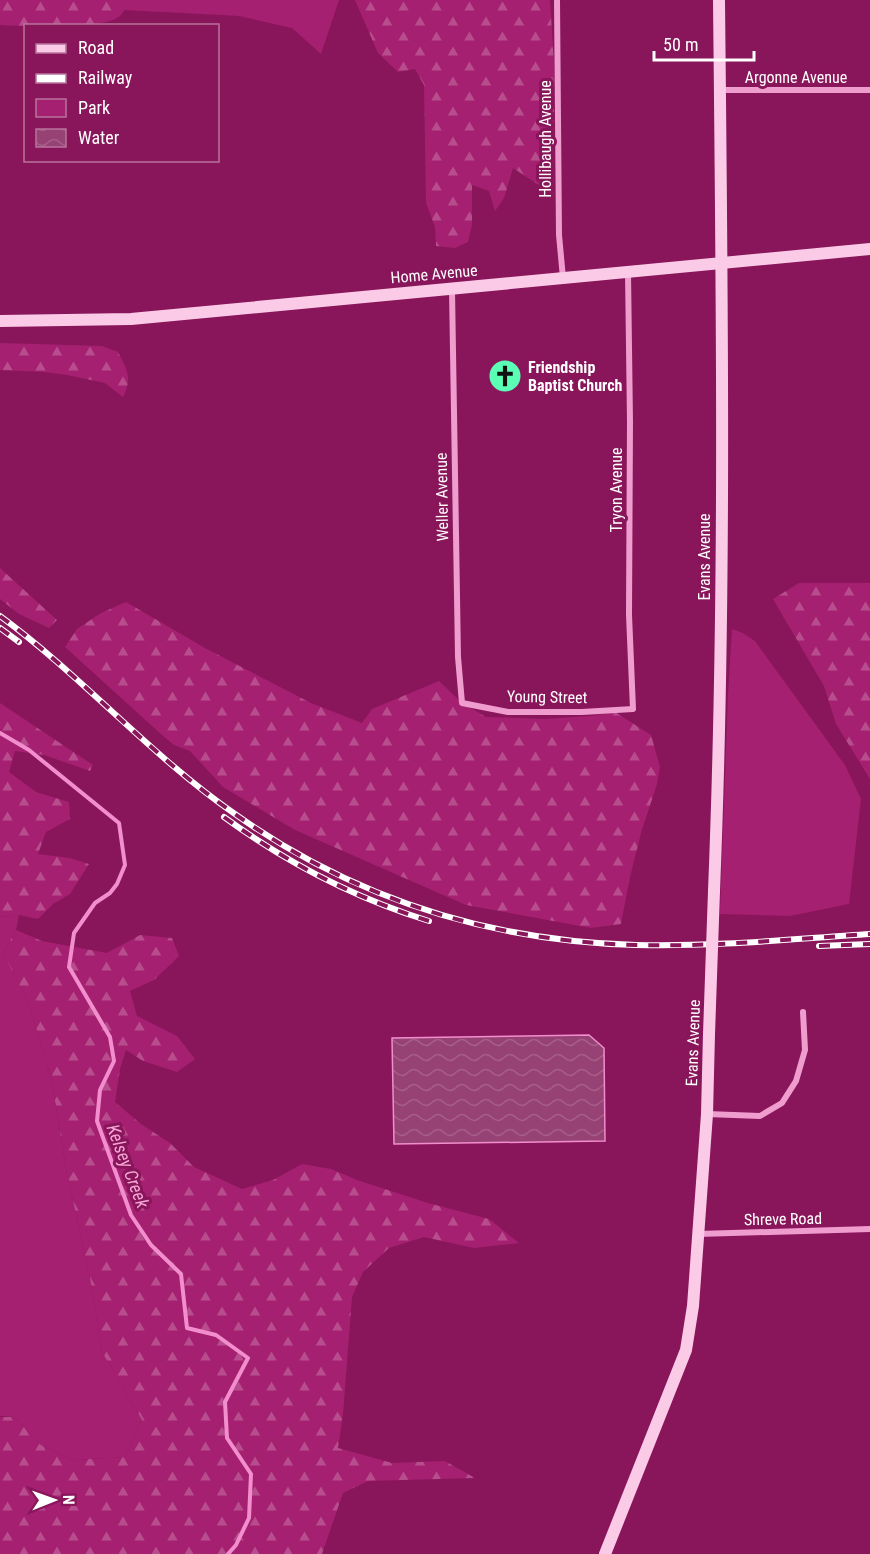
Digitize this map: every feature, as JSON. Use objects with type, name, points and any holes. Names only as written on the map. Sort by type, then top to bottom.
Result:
[{"type":"street","name":"Hollibaugh Avenue","points":[[557,0],[559,235],[563,278]]},
{"type":"street","name":"Evans Avenue","points":[[605,1554],[686,1350],[693,1306],[707,1114],[718,799],[722,90],[719,0]]},
{"type":"street","name":"Argonne Avenue","points":[[722,90],[870,90]]},
{"type":"street","name":"Home Avenue","points":[[0,321],[131,319],[870,249]]},
{"type":"street","name":"Tryon Avenue","points":[[628,271],[629,615],[633,709]]},
{"type":"street","name":"Weller Avenue","points":[[452,290],[458,657],[462,703]]},
{"type":"street","name":"Young Street","points":[[462,703],[508,712],[633,709]]},
{"type":"street","points":[[707,1114],[760,1116],[782,1103],[795,1081],[805,1050],[803,1012]]},
{"type":"street","name":"Shreve Road","points":[[697,1234],[870,1229]]},
{"type":"green space","points":[[0,0],[130,0],[120,16],[96,24],[0,25]]},
{"type":"green space","points":[[130,0],[339,0],[321,54],[292,28],[239,16],[123,10]]},
{"type":"green space","points":[[355,0],[550,0],[554,63],[554,195],[513,168],[504,198],[495,211],[489,191],[472,185],[472,225],[468,242],[455,248],[436,246],[435,227],[426,203],[424,85],[415,69],[398,72],[378,53]]},
{"type":"green space","points":[[0,343],[102,346],[118,352],[128,374],[126,390],[123,397],[105,383],[45,372],[0,370]]},
{"type":"green space","points":[[0,568],[57,620],[49,628],[19,614],[0,599]]},
{"type":"green space","points":[[799,583],[870,583],[870,779],[836,724],[824,686],[773,599]]},
{"type":"green space","points":[[126,602],[205,648],[311,703],[362,723],[372,709],[439,681],[462,703],[486,717],[545,719],[615,712],[651,735],[660,767],[630,877],[621,924],[591,928],[466,905],[295,830],[223,787],[190,751],[174,745],[65,647],[77,629],[101,613]]},
{"type":"green space","points":[[732,629],[755,641],[845,765],[861,799],[849,904],[790,916],[720,914]]},
{"type":"green space","points":[[0,703],[93,765],[90,771],[44,755],[15,751],[9,772],[36,792],[69,802],[70,819],[46,832],[38,854],[70,858],[89,864],[70,894],[53,904],[38,919],[19,915],[0,917]]},
{"type":"green space","points":[[19,915],[16,930],[3,953],[29,1004],[52,1082],[67,1174],[90,1278],[102,1352],[142,1420],[125,1457],[72,1460],[41,1445],[14,1417],[0,1416],[0,917]]},
{"type":"green space","points":[[16,930],[42,941],[107,953],[140,935],[172,938],[179,956],[154,980],[130,991],[137,1016],[177,1036],[195,1059],[177,1072],[143,1061],[126,1050],[120,1069],[115,1102],[141,1124],[170,1143],[194,1167],[242,1189],[273,1180],[302,1164],[331,1169],[428,1203],[489,1219],[519,1243],[474,1248],[424,1237],[389,1248],[363,1272],[352,1297],[343,1414],[338,1448],[392,1463],[445,1461],[475,1478],[368,1481],[343,1493],[322,1554],[0,1554],[0,1417],[14,1417],[41,1445],[72,1460],[125,1457],[142,1420],[102,1352],[90,1278],[67,1174],[52,1082],[29,1004],[3,953]]},
{"type":"water","points":[[589,1035],[604,1048],[605,1141],[394,1144],[392,1038]]},
{"type":"waterway","name":"Kelsey Creek","points":[[0,733],[29,750],[119,823],[125,865],[117,884],[110,893],[95,903],[74,933],[69,967],[110,1037],[114,1061],[100,1090],[97,1121],[131,1215],[151,1245],[181,1274],[187,1328],[216,1335],[248,1358],[225,1402],[227,1438],[251,1474],[249,1518],[236,1545],[228,1554]]},
{"type":"railway","points":[[0,616],[60,664],[174,767],[235,814],[281,844],[328,870],[376,892],[425,910],[528,935],[581,942],[636,945],[724,944],[870,934]]},
{"type":"railway","points":[[0,628],[19,642]]},
{"type":"railway","points":[[224,817],[272,849],[322,878],[375,902],[429,921]]},
{"type":"railway","points":[[819,946],[870,944]]},
{"type":"place","name":"Friendship Baptist Church","points":[[505,376]]}]
